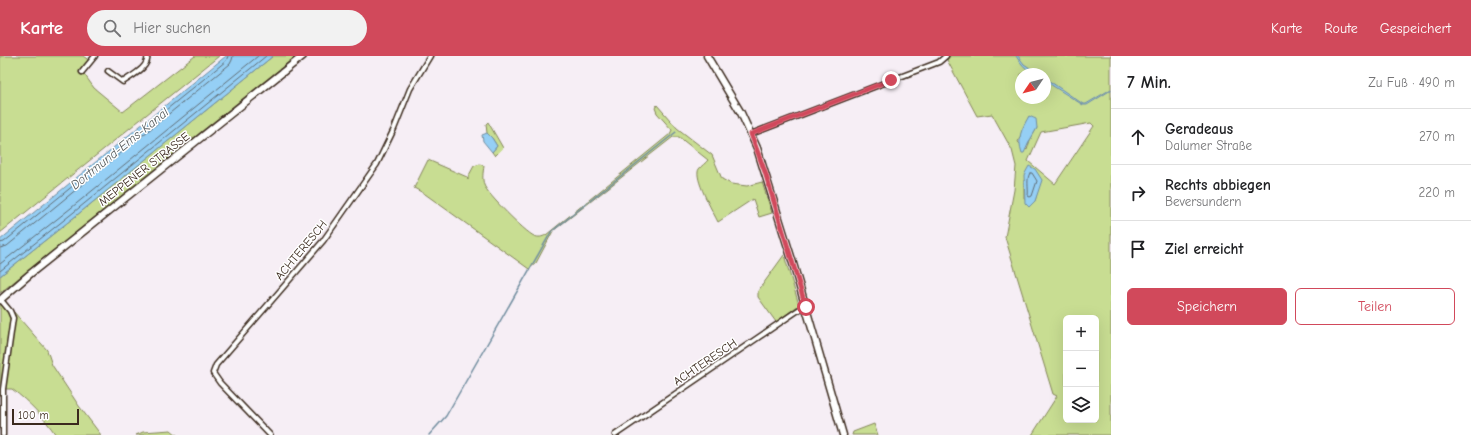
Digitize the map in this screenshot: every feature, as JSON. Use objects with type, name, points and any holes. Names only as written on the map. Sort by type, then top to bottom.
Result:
[{"type":"main road","name":"MEPPENER STRASSE","points":[[1,300],[30,274],[303,56]]},
{"type":"main road","points":[[707,56],[735,103],[751,134],[765,172],[843,435]]},
{"type":"street","points":[[82,72],[95,56]]},
{"type":"street","points":[[108,71],[123,82],[146,65],[148,59],[147,56]]},
{"type":"street","name":"ACHTERESCH","points":[[270,435],[220,383],[213,373],[216,364],[323,241],[377,164],[394,129],[410,90],[430,56]]},
{"type":"street","points":[[751,134],[938,62],[946,56]]},
{"type":"street","points":[[1,300],[10,311],[13,318],[3,389],[3,435]]},
{"type":"street","name":"ACHTERESCH","points":[[615,435],[800,309],[806,307]]},
{"type":"green space","points":[[0,56],[83,56],[90,61],[82,71],[94,88],[123,112],[195,56],[219,56],[0,233]]},
{"type":"green space","points":[[273,56],[296,56],[0,293],[0,276]]},
{"type":"green space","points":[[950,56],[1111,56],[1111,435],[1032,435],[1057,396],[1053,394],[1005,237],[1014,190],[1016,166],[1012,150],[992,114],[977,116],[947,60]],"holes":[[[1029,116],[1037,128],[1030,140],[1027,150],[1018,142]],[[1091,123],[1094,126],[1055,184],[1028,161],[1041,132]],[[1024,180],[1037,193],[1035,201],[1024,198]]]},
{"type":"green space","points":[[657,105],[677,128],[712,155],[722,179],[731,184],[747,186],[762,182],[772,213],[759,217],[753,199],[718,222],[704,195],[698,173],[699,169],[708,160],[679,137],[673,137],[553,231],[536,263],[529,269],[425,194],[414,188],[428,160],[467,177],[468,180],[474,166],[480,164],[484,166],[484,185],[499,204],[529,233],[536,237],[546,235],[670,134],[672,130],[657,113],[655,108]]},
{"type":"green space","points":[[488,122],[503,148],[495,156],[492,152],[497,146],[487,133],[486,124]]},
{"type":"green space","points":[[784,255],[799,305],[776,322],[758,297],[758,291]]},
{"type":"green space","points":[[0,296],[47,350],[52,365],[79,406],[101,435],[56,435],[36,410],[12,389],[5,389],[0,396]]},
{"type":"green space","points":[[874,424],[878,435],[852,435],[853,432]]},
{"type":"green space","points":[[171,430],[177,435],[136,435],[143,432]]},
{"type":"water","name":"Dortmund-Ems-Kanal","points":[[226,56],[273,56],[0,276],[0,240]]},
{"type":"water","points":[[1016,56],[1018,56],[1024,64],[1030,68],[1027,68]]},
{"type":"water","points":[[1051,82],[1083,104],[1086,104],[1111,89],[1087,105],[1083,105],[1051,85]]},
{"type":"water","points":[[1029,116],[1036,119],[1037,128],[1024,153],[1022,153],[1020,138]]},
{"type":"water","points":[[487,133],[497,146],[492,152],[483,141],[482,135]]},
{"type":"water","points":[[1029,166],[1035,169],[1042,180],[1035,201],[1029,207],[1025,203],[1024,175]]},
{"type":"waterway","points":[[429,435],[446,416],[551,232],[676,132]]},
{"type":"route","points":[[806,307],[765,172],[751,134],[891,80]]}]
